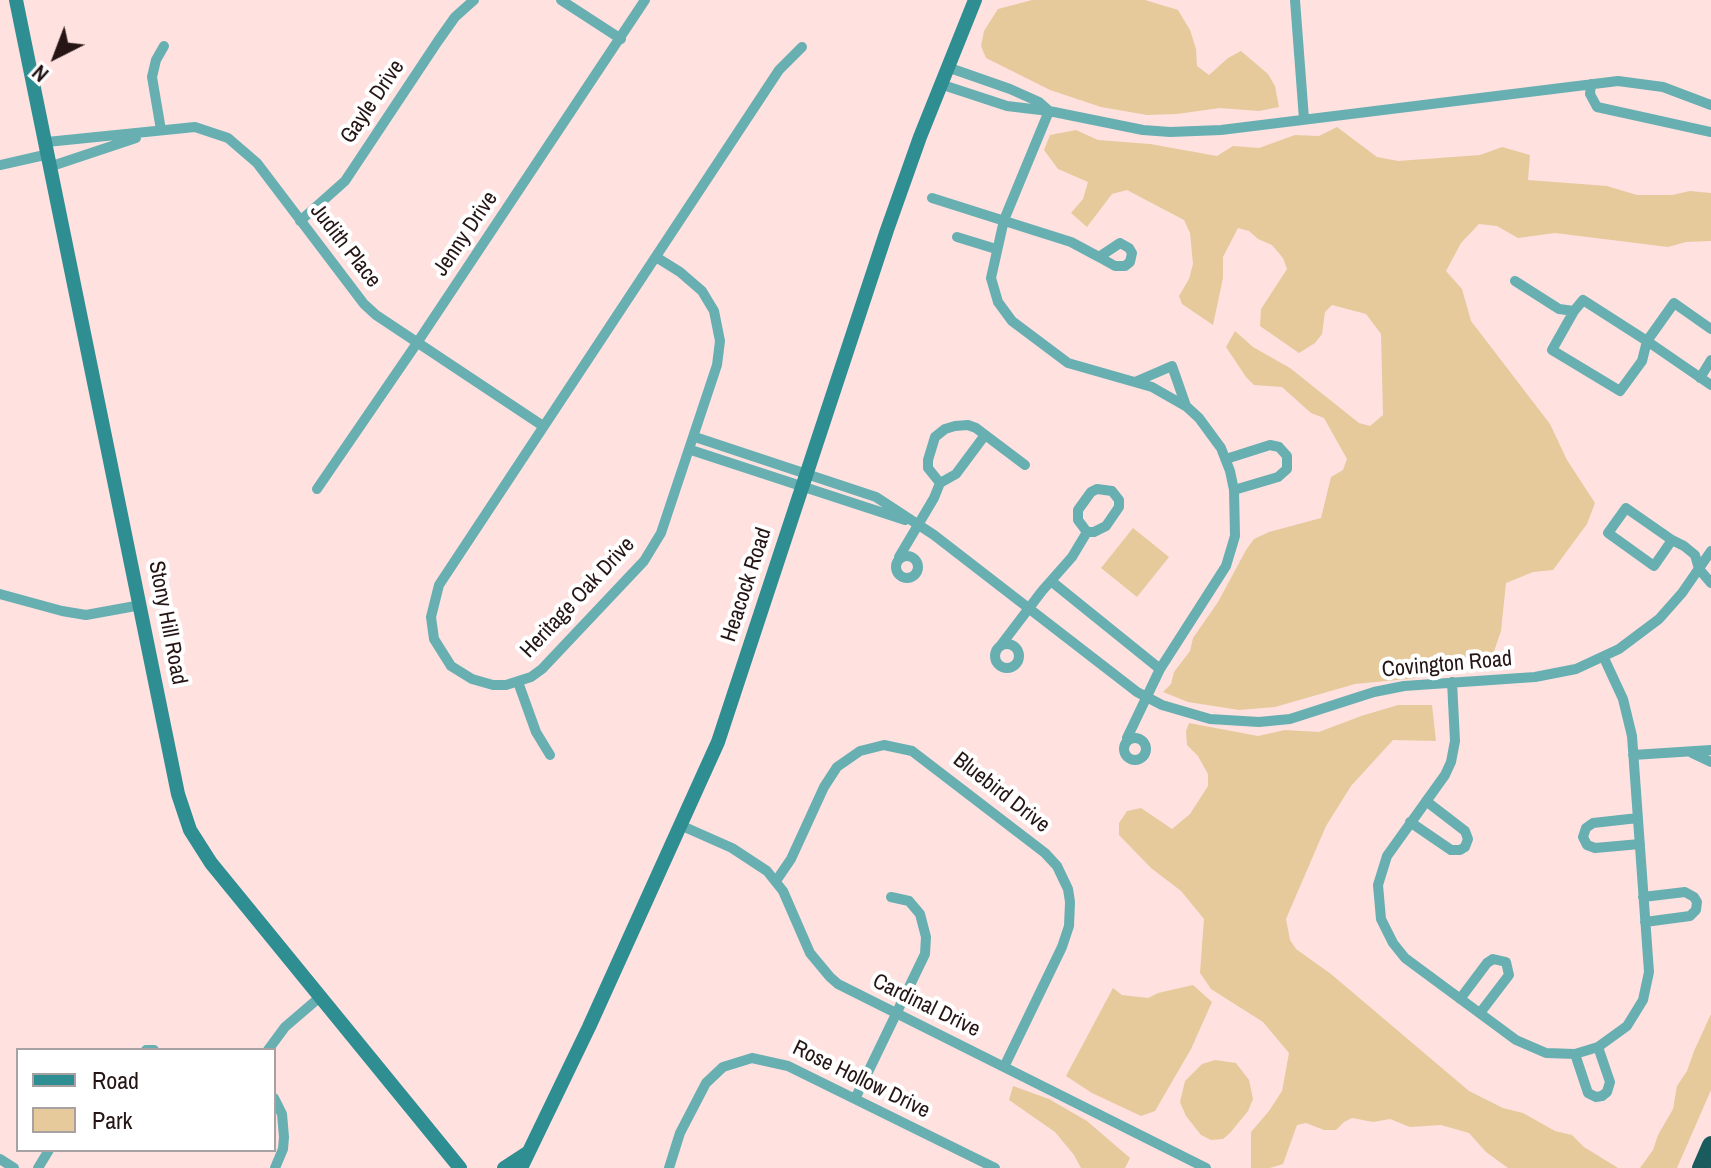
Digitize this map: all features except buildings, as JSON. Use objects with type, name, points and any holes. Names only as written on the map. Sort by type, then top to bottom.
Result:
[{"type":"highway","points":[[1701,1168],[1711,1145]]},
{"type":"main road","name":"Stony Hill Road","points":[[16,0],[178,794],[190,830],[211,863],[460,1168]]},
{"type":"main road","name":"Heacock Road","points":[[521,1168],[728,715],[887,230],[940,84],[975,0]]},
{"type":"main road","points":[[504,1168],[530,1150]]},
{"type":"street","name":"Gayle Drive","points":[[300,221],[345,181],[455,17],[474,0]]},
{"type":"street","points":[[561,0],[621,39]]},
{"type":"street","name":"Jenny Drive","points":[[317,489],[645,0]]},
{"type":"street","points":[[1295,0],[1304,119]]},
{"type":"street","points":[[161,130],[152,77],[156,60],[164,46]]},
{"type":"street","name":"Heritage Oak Drive","points":[[656,257],[702,291],[719,326],[717,365],[661,533],[644,561],[542,669],[518,682],[493,685],[461,674],[438,648],[431,617],[439,585],[779,70],[802,47]]},
{"type":"street","points":[[947,67],[1010,89],[1039,102],[1049,111]]},
{"type":"street","points":[[940,84],[1007,106],[1170,132],[1221,130],[1618,81],[1648,83],[1711,105]]},
{"type":"street","points":[[1591,84],[1590,94],[1597,107],[1711,132]]},
{"type":"street","points":[[1049,111],[1004,220],[996,249],[992,287],[998,302],[1012,321],[1068,363],[1163,392],[1187,407],[1208,429],[1226,459],[1234,490],[1235,536],[1226,566],[1160,669],[1127,738]]},
{"type":"street","name":"Judith Place","points":[[49,154],[161,130],[203,128],[237,143],[257,163],[364,304],[543,426]]},
{"type":"street","name":"Judith Place","points":[[49,154],[161,130]]},
{"type":"street","points":[[0,165],[49,154]]},
{"type":"street","points":[[932,198],[1071,242],[1099,257]]},
{"type":"street","points":[[957,237],[996,249]]},
{"type":"street","points":[[1515,281],[1559,309],[1574,311]]},
{"type":"street","points":[[1711,329],[1674,303],[1647,341],[1642,361],[1620,391],[1552,350],[1583,300],[1647,341],[1711,385]]},
{"type":"street","points":[[1700,378],[1711,360]]},
{"type":"street","points":[[1135,382],[1172,366],[1187,407]]},
{"type":"street","points":[[940,483],[928,468],[939,432],[968,425],[1025,465]]},
{"type":"street","points":[[899,557],[940,483],[956,474],[985,435]]},
{"type":"street","points":[[695,437],[804,480]]},
{"type":"street","points":[[1226,459],[1270,445],[1279,447],[1287,456],[1287,469],[1278,477],[1234,490]]},
{"type":"street","points":[[691,450],[804,480]]},
{"type":"street","name":"Covington Road","points":[[804,480],[876,497],[919,525],[1112,675],[1147,698],[1202,718],[1259,722],[1303,716],[1374,692],[1404,686],[1556,674],[1604,658],[1633,640],[1659,619],[1711,551]]},
{"type":"street","points":[[1108,489],[1119,500],[1117,513],[1100,530],[1087,532],[1078,520],[1080,507],[1091,492],[1108,489]]},
{"type":"street","points":[[1672,540],[1654,566],[1608,533],[1626,508],[1695,555],[1699,569],[1711,583]]},
{"type":"street","points":[[1001,645],[1079,548],[1087,532]]},
{"type":"street","points":[[1051,581],[1160,669]]},
{"type":"street","points":[[0,594],[86,615],[141,605]]},
{"type":"street","points":[[1452,682],[1454,754],[1445,775],[1390,850],[1380,876],[1378,897],[1381,919],[1405,958],[1516,1040],[1533,1049],[1563,1055],[1575,1054],[1598,1047],[1627,1026],[1643,1000],[1649,972],[1629,716],[1604,658]]},
{"type":"street","points":[[518,682],[536,732],[550,755]]},
{"type":"street","name":"Bluebird Drive","points":[[776,881],[791,859],[824,787],[837,767],[860,751],[884,745],[912,751],[1045,853],[1062,873],[1068,889],[1069,926],[1062,947],[1004,1067]]},
{"type":"street","points":[[1633,755],[1711,750]]},
{"type":"street","points":[[1690,752],[1711,762]]},
{"type":"street","points":[[1410,822],[1451,850],[1465,847],[1468,839],[1465,831],[1426,801]]},
{"type":"street","points":[[1638,818],[1593,823],[1586,828],[1583,837],[1587,845],[1595,848],[1640,844]]},
{"type":"street","name":"Cardinal Drive","points":[[680,825],[756,862],[776,881],[791,906],[810,953],[830,977],[855,994],[1206,1168]]},
{"type":"street","points":[[1643,897],[1685,892],[1697,902],[1696,910],[1690,916],[1645,922]]},
{"type":"street","points":[[855,1099],[921,966],[925,924],[914,906],[905,899],[891,897]]},
{"type":"street","points":[[1460,999],[1487,963],[1493,959],[1506,962],[1509,975],[1480,1013]]},
{"type":"street","points":[[269,1048],[285,1027],[320,997]]},
{"type":"street","points":[[1575,1054],[1588,1093],[1602,1096],[1609,1089],[1610,1082],[1598,1047]]},
{"type":"street","name":"Rose Hollow Drive","points":[[669,1168],[680,1133],[699,1093],[715,1073],[733,1063],[752,1058],[779,1062],[995,1168]]},
{"type":"street","points":[[275,1168],[284,1137],[282,1114],[276,1102]]},
{"type":"street","points":[[0,1159],[14,1168]]},
{"type":"green space","points":[[1032,0],[1145,0],[1178,10],[1190,30],[1197,66],[1209,75],[1241,51],[1268,74],[1275,86],[1279,107],[1259,111],[1220,108],[1147,115],[1101,107],[1050,90],[986,58],[981,46],[984,31],[998,9]]},
{"type":"green space","points":[[1337,127],[1377,157],[1398,161],[1480,155],[1502,147],[1530,155],[1528,180],[1607,186],[1637,195],[1672,195],[1690,191],[1711,193],[1711,241],[1686,242],[1668,247],[1555,233],[1518,238],[1497,226],[1479,224],[1461,243],[1446,271],[1462,289],[1471,321],[1550,424],[1567,460],[1595,503],[1587,524],[1553,570],[1533,572],[1506,583],[1501,631],[1490,663],[1453,665],[1417,678],[1355,684],[1275,707],[1239,710],[1188,702],[1163,692],[1171,684],[1174,672],[1190,651],[1193,638],[1218,602],[1246,550],[1254,539],[1269,532],[1321,518],[1331,477],[1343,470],[1347,459],[1324,418],[1311,413],[1282,387],[1254,385],[1226,347],[1235,331],[1253,347],[1290,368],[1359,423],[1370,426],[1383,415],[1381,334],[1366,314],[1332,305],[1325,312],[1322,334],[1315,343],[1299,353],[1260,326],[1261,309],[1287,269],[1283,258],[1272,245],[1238,228],[1223,257],[1223,278],[1213,325],[1182,304],[1179,296],[1193,264],[1190,233],[1184,220],[1127,190],[1112,194],[1087,227],[1071,213],[1083,199],[1088,182],[1058,169],[1044,150],[1050,135],[1076,130],[1098,140],[1150,144],[1217,156],[1233,146],[1259,148],[1295,135],[1319,136]]},
{"type":"green space","points":[[1133,528],[1169,557],[1137,597],[1101,568]]},
{"type":"green space","points":[[1398,705],[1432,705],[1436,741],[1393,740],[1351,786],[1326,826],[1286,919],[1290,940],[1296,949],[1331,974],[1469,1091],[1503,1108],[1523,1113],[1555,1131],[1572,1135],[1584,1147],[1618,1168],[1508,1168],[1486,1152],[1469,1133],[1441,1125],[1410,1127],[1390,1119],[1373,1122],[1352,1118],[1336,1130],[1324,1130],[1306,1123],[1297,1125],[1283,1164],[1251,1168],[1251,1132],[1282,1091],[1289,1053],[1263,1022],[1211,989],[1200,973],[1204,919],[1181,891],[1151,868],[1119,835],[1119,823],[1127,811],[1141,808],[1172,829],[1190,814],[1208,786],[1208,774],[1198,756],[1187,745],[1189,723],[1258,736],[1285,730],[1319,732]]},
{"type":"green space","points":[[1193,985],[1212,1002],[1191,1049],[1155,1111],[1141,1116],[1092,1093],[1066,1076],[1113,988],[1122,995],[1148,998]]},
{"type":"green space","points":[[1711,1014],[1711,1090],[1677,1168],[1640,1168],[1653,1150],[1673,1109],[1677,1086],[1687,1071]]},
{"type":"green space","points":[[1215,1060],[1236,1063],[1249,1080],[1253,1099],[1248,1111],[1230,1133],[1223,1139],[1211,1140],[1201,1135],[1186,1116],[1180,1102],[1185,1081],[1202,1064]]},
{"type":"green space","points":[[1013,1086],[1049,1099],[1087,1121],[1130,1158],[1125,1168],[1081,1168],[1055,1132],[1009,1100]]}]
